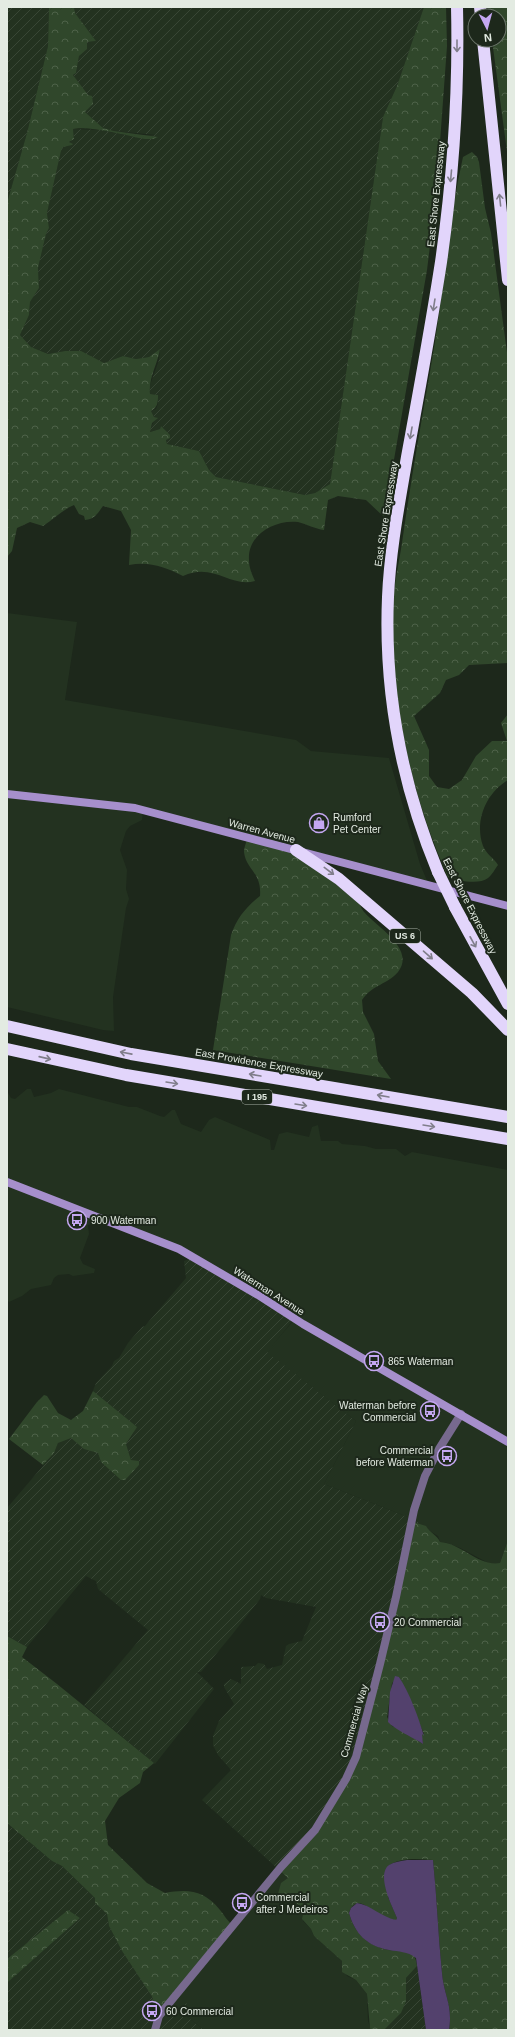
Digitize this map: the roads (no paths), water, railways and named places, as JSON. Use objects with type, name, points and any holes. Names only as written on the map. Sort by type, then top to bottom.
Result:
[{"type":"highway","name":"East Shore Expressway","points":[[457,7],[456,106],[449,197],[434,303],[394,534],[388,612],[390,675],[398,740],[416,810],[438,872],[455,907],[508,1004]]},
{"type":"highway","points":[[484,48],[508,280]]},
{"type":"highway","name":"US 6","points":[[296,850],[340,879],[472,993],[508,1030]]},
{"type":"highway","name":"East Providence Expressway","points":[[7,1026],[150,1057],[508,1117]]},
{"type":"highway","name":"I 195","points":[[7,1049],[126,1075],[508,1139]]},
{"type":"main road","name":"Warren Avenue","points":[[7,794],[135,808],[508,906]]},
{"type":"main road","name":"Waterman Avenue","points":[[7,1182],[179,1249],[258,1295],[303,1324],[508,1442]]},
{"type":"street","name":"Commercial Way","points":[[155,2030],[159,2016],[166,2007],[281,1868],[315,1830],[346,1779],[356,1757],[380,1664],[414,1510],[425,1476],[439,1449],[461,1414]]},
{"type":"place","name":"Rumford Pet Center","points":[[319,823]]},
{"type":"place","name":"900 Waterman","points":[[77,1220]]},
{"type":"place","name":"865 Waterman","points":[[374,1361]]},
{"type":"place","name":"Waterman before Commercial","points":[[430,1411]]},
{"type":"place","name":"Commercial before Waterman","points":[[447,1456]]},
{"type":"place","name":"20 Commercial","points":[[380,1622]]},
{"type":"place","name":"Commercial after J Medeiros","points":[[242,1903]]},
{"type":"place","name":"60 Commercial","points":[[152,2011]]}]
